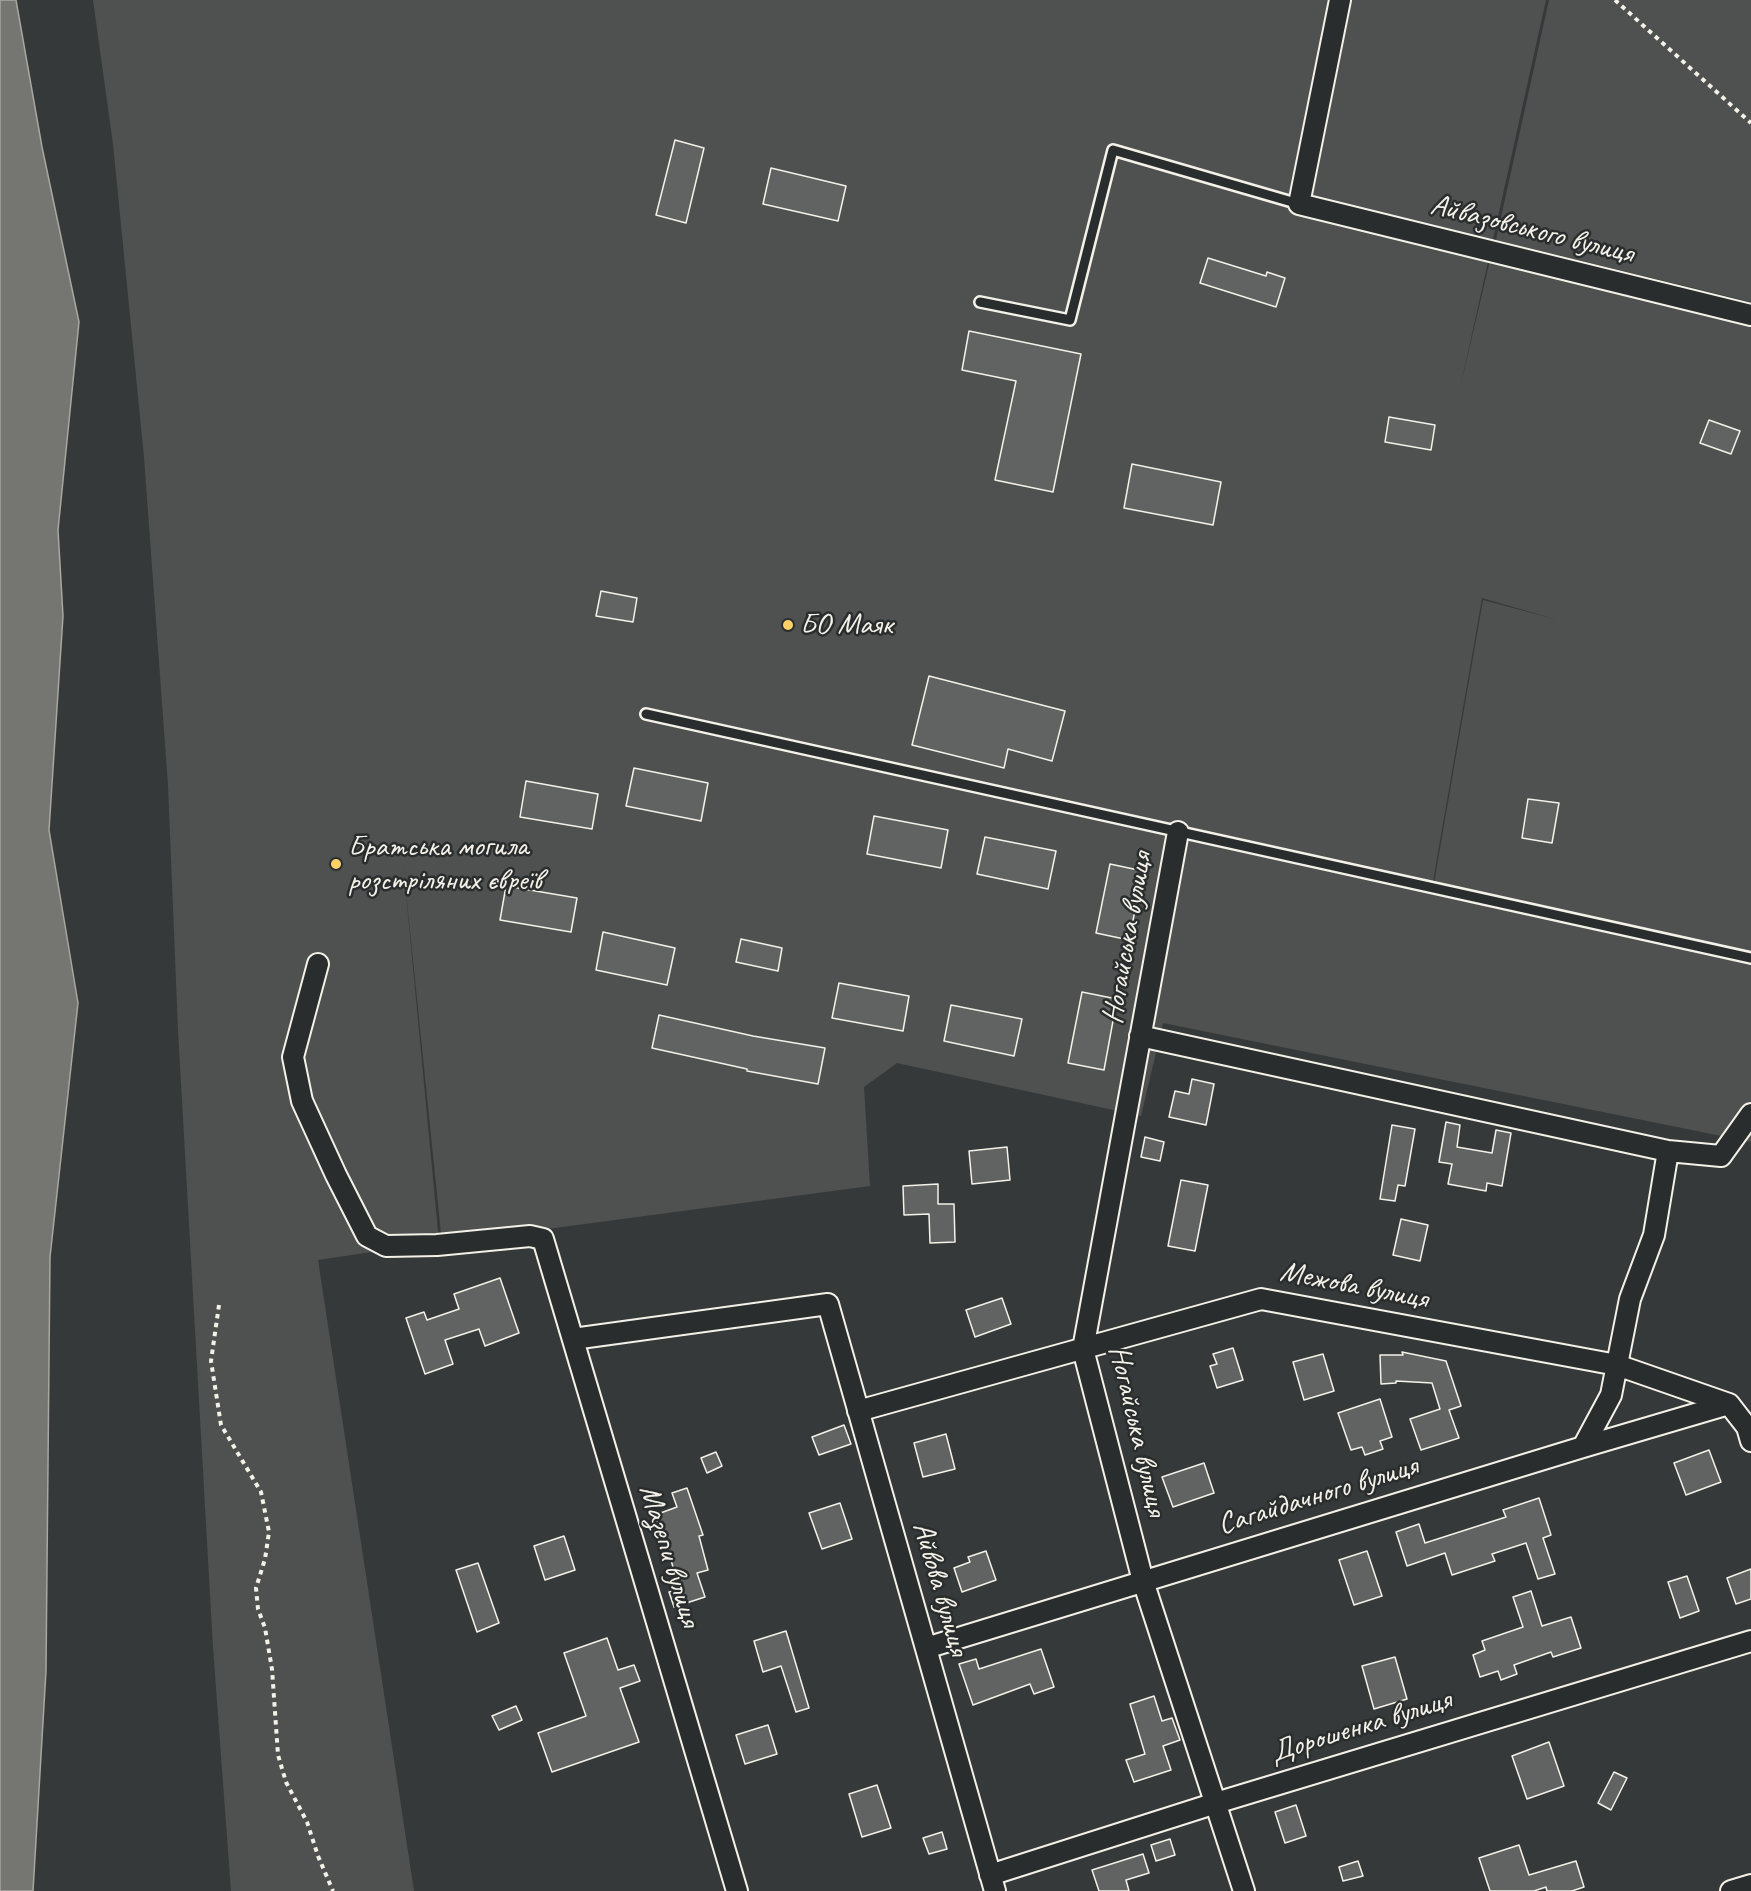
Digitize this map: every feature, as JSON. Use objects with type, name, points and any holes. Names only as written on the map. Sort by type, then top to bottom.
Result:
[{"type":"street","points":[[1299,204],[1340,0]]},
{"type":"street","name":"Айвазовського вулиця","points":[[1299,204],[1751,315]]},
{"type":"street","name":"Ногайська вулиця","points":[[1178,832],[1083,1349],[1143,1581],[1244,1891]]},
{"type":"street","name":"Мазепи вулиця","points":[[318,964],[293,1058],[302,1101],[367,1236],[387,1246],[437,1245],[530,1236],[543,1239],[737,1891]]},
{"type":"street","points":[[1140,1036],[1668,1151],[1721,1156],[1751,1113]]},
{"type":"street","points":[[1583,1447],[1611,1395],[1630,1299],[1654,1235],[1668,1151]]},
{"type":"street","name":"Межова вулиця","points":[[858,1411],[1261,1299],[1617,1365],[1729,1404]]},
{"type":"street","name":"Айвова вулиця","points":[[573,1339],[828,1304],[992,1883]]},
{"type":"street","points":[[1729,1404],[1750,1426]]},
{"type":"street","name":"Сагайдачного вулиця","points":[[926,1648],[1729,1404]]},
{"type":"street","name":"Дорошенка вулиця","points":[[992,1883],[1216,1803],[1751,1641]]},
{"type":"street","points":[[1731,1891],[1751,1885]]},
{"type":"lane","points":[[980,302],[1070,320],[1113,150],[1299,204]]},
{"type":"lane","points":[[646,714],[1751,958]]},
{"type":"path","points":[[1615,0],[1751,123]]},
{"type":"path","points":[[219,1305],[211,1361],[221,1425],[261,1492],[269,1532],[265,1559],[256,1588],[258,1609],[265,1628],[272,1669],[278,1755],[286,1782],[307,1822],[333,1891]]},
{"type":"shaded area","points":[[0,0],[16,0],[42,147],[79,322],[58,530],[63,616],[49,830],[78,1003],[50,1257],[46,1671],[33,1891],[0,1891]]},
{"type":"shaded area","name":"БО Маяк","points":[[93,0],[1546,0],[1460,388],[1491,256],[1751,323],[1751,1142],[1163,1023],[1141,1116],[897,1063],[864,1087],[870,1186],[442,1243],[403,862],[439,1242],[318,1260],[414,1891],[231,1891],[213,1647],[178,1030],[168,785],[144,457],[113,144]],"holes":[[[1482,598],[1558,620],[1483,600],[1433,889]]]},
{"type":"shaded area","points":[[1549,0],[1751,0],[1751,302],[1496,240]]},
{"type":"building","points":[[675,140],[704,148],[686,223],[656,215]]},
{"type":"building","points":[[771,168],[846,186],[838,221],[763,204]]},
{"type":"building","points":[[1208,258],[1266,276],[1267,272],[1285,278],[1276,307],[1200,283]]},
{"type":"building","points":[[969,331],[1081,354],[1053,492],[995,480],[1016,381],[962,370]]},
{"type":"building","points":[[1389,417],[1435,425],[1431,450],[1385,442]]},
{"type":"building","points":[[1709,420],[1740,431],[1731,454],[1700,443]]},
{"type":"building","points":[[1132,464],[1221,482],[1213,525],[1124,508]]},
{"type":"building","points":[[601,591],[637,598],[633,622],[596,616]]},
{"type":"building","points":[[929,676],[1065,711],[1052,761],[1008,749],[1004,768],[912,745]]},
{"type":"building","points":[[634,768],[708,783],[701,821],[626,806]]},
{"type":"building","points":[[526,781],[598,794],[592,829],[520,817]]},
{"type":"building","points":[[1528,799],[1559,803],[1552,843],[1522,838]]},
{"type":"building","points":[[874,816],[948,830],[941,868],[867,854]]},
{"type":"building","points":[[985,837],[1056,851],[1048,889],[977,874]]},
{"type":"building","points":[[1110,864],[1143,871],[1129,940],[1096,933]]},
{"type":"building","points":[[506,886],[577,898],[571,932],[500,920]]},
{"type":"building","points":[[603,932],[675,948],[667,985],[596,970]]},
{"type":"building","points":[[741,939],[782,948],[778,971],[736,962]]},
{"type":"building","points":[[839,983],[909,996],[903,1031],[832,1018]]},
{"type":"building","points":[[1082,992],[1117,999],[1104,1070],[1068,1063]]},
{"type":"building","points":[[951,1005],[1022,1019],[1014,1056],[944,1041]]},
{"type":"building","points":[[659,1015],[753,1036],[825,1048],[818,1084],[747,1071],[747,1069],[652,1048]]},
{"type":"building","points":[[1192,1079],[1214,1084],[1206,1125],[1169,1117],[1175,1091],[1189,1094]]},
{"type":"building","points":[[1446,1122],[1460,1125],[1457,1147],[1492,1153],[1496,1130],[1511,1133],[1502,1186],[1487,1183],[1486,1191],[1448,1184],[1452,1164],[1439,1162]]},
{"type":"building","points":[[1392,1125],[1415,1129],[1405,1186],[1398,1185],[1395,1201],[1380,1199]]},
{"type":"building","points":[[1145,1137],[1164,1142],[1160,1161],[1141,1157]]},
{"type":"building","points":[[1007,1147],[1010,1180],[972,1184],[969,1151]]},
{"type":"building","points":[[1181,1180],[1208,1185],[1195,1251],[1168,1246]]},
{"type":"building","points":[[938,1184],[938,1204],[954,1204],[955,1242],[930,1243],[929,1214],[904,1215],[903,1186]]},
{"type":"building","points":[[1401,1219],[1428,1225],[1420,1261],[1393,1255]]},
{"type":"building","points":[[500,1278],[519,1333],[485,1346],[479,1329],[445,1340],[453,1364],[425,1374],[406,1318],[424,1312],[427,1320],[459,1309],[454,1294]]},
{"type":"building","points":[[1002,1298],[1011,1324],[975,1337],[966,1310]]},
{"type":"building","points":[[1233,1348],[1243,1380],[1217,1388],[1210,1366],[1217,1364],[1213,1354]]},
{"type":"building","points":[[1402,1352],[1446,1361],[1461,1406],[1449,1410],[1459,1438],[1421,1450],[1410,1419],[1440,1409],[1432,1383],[1396,1381],[1396,1383],[1381,1384],[1380,1355],[1403,1355]]},
{"type":"building","points":[[1323,1354],[1334,1391],[1304,1400],[1293,1362]]},
{"type":"building","points":[[1380,1399],[1392,1437],[1380,1441],[1383,1449],[1365,1455],[1362,1447],[1351,1450],[1338,1413]]},
{"type":"building","points":[[844,1425],[851,1444],[819,1455],[812,1437]]},
{"type":"building","points":[[946,1434],[955,1469],[923,1477],[914,1443]]},
{"type":"building","points":[[1709,1450],[1721,1482],[1686,1495],[1674,1463]]},
{"type":"building","points":[[716,1452],[722,1466],[707,1473],[701,1458]]},
{"type":"building","points":[[1204,1463],[1214,1493],[1173,1507],[1162,1477]]},
{"type":"building","points":[[687,1488],[703,1535],[699,1536],[708,1570],[697,1573],[705,1597],[674,1607],[669,1592],[679,1589],[663,1531],[655,1515],[677,1507],[672,1493]]},
{"type":"building","points":[[1539,1498],[1551,1535],[1543,1538],[1555,1574],[1538,1579],[1526,1543],[1492,1554],[1495,1561],[1452,1575],[1445,1553],[1407,1566],[1396,1532],[1419,1524],[1425,1543],[1506,1517],[1503,1510]]},
{"type":"building","points":[[840,1503],[852,1539],[822,1549],[809,1513]]},
{"type":"building","points":[[564,1536],[575,1570],[545,1580],[534,1546]]},
{"type":"building","points":[[986,1551],[996,1580],[962,1592],[954,1568],[970,1562],[968,1557]]},
{"type":"building","points":[[1367,1551],[1382,1596],[1354,1605],[1339,1560]]},
{"type":"building","points":[[478,1563],[499,1623],[477,1632],[456,1570]]},
{"type":"building","points":[[1751,1569],[1751,1599],[1736,1604],[1727,1578]]},
{"type":"building","points":[[1687,1576],[1699,1611],[1680,1618],[1668,1582]]},
{"type":"building","points":[[1531,1591],[1542,1626],[1571,1617],[1581,1648],[1553,1657],[1551,1652],[1514,1665],[1517,1674],[1501,1680],[1498,1671],[1480,1677],[1473,1655],[1485,1650],[1482,1641],[1523,1627],[1513,1597]]},
{"type":"building","points":[[786,1631],[809,1708],[796,1712],[781,1666],[763,1672],[754,1641]]},
{"type":"building","points":[[607,1638],[618,1670],[634,1665],[640,1681],[620,1688],[639,1742],[552,1772],[538,1733],[586,1716],[564,1653]]},
{"type":"building","points":[[1041,1649],[1054,1687],[1034,1694],[1030,1684],[973,1705],[959,1664],[976,1659],[979,1669]]},
{"type":"building","points":[[1395,1657],[1407,1699],[1374,1709],[1362,1666]]},
{"type":"building","points":[[1154,1696],[1162,1721],[1172,1718],[1180,1740],[1163,1746],[1171,1770],[1134,1782],[1126,1760],[1145,1754],[1130,1704]]},
{"type":"building","points":[[516,1706],[522,1720],[499,1730],[492,1716]]},
{"type":"building","points":[[768,1725],[777,1754],[745,1764],[736,1735]]},
{"type":"building","points":[[1549,1742],[1564,1786],[1527,1799],[1512,1756]]},
{"type":"building","points":[[1614,1772],[1627,1778],[1611,1810],[1598,1803]]},
{"type":"building","points":[[877,1785],[891,1828],[862,1837],[849,1794]]},
{"type":"building","points":[[1296,1805],[1306,1836],[1285,1843],[1275,1812]]},
{"type":"building","points":[[942,1832],[947,1849],[929,1854],[923,1838]]},
{"type":"building","points":[[1170,1839],[1175,1855],[1156,1861],[1151,1845]]},
{"type":"building","points":[[1519,1845],[1529,1875],[1576,1861],[1584,1887],[1572,1891],[1547,1891],[1546,1887],[1534,1891],[1490,1891],[1479,1858]]},
{"type":"building","points":[[1143,1854],[1149,1873],[1126,1880],[1129,1891],[1099,1891],[1092,1870]]},
{"type":"building","points":[[1358,1861],[1363,1876],[1343,1881],[1339,1867]]},
{"type":"place","name":"БО Маяк","points":[[788,625]]},
{"type":"place","name":"Братська могила розстріляних євреїв","points":[[336,864]]}]
